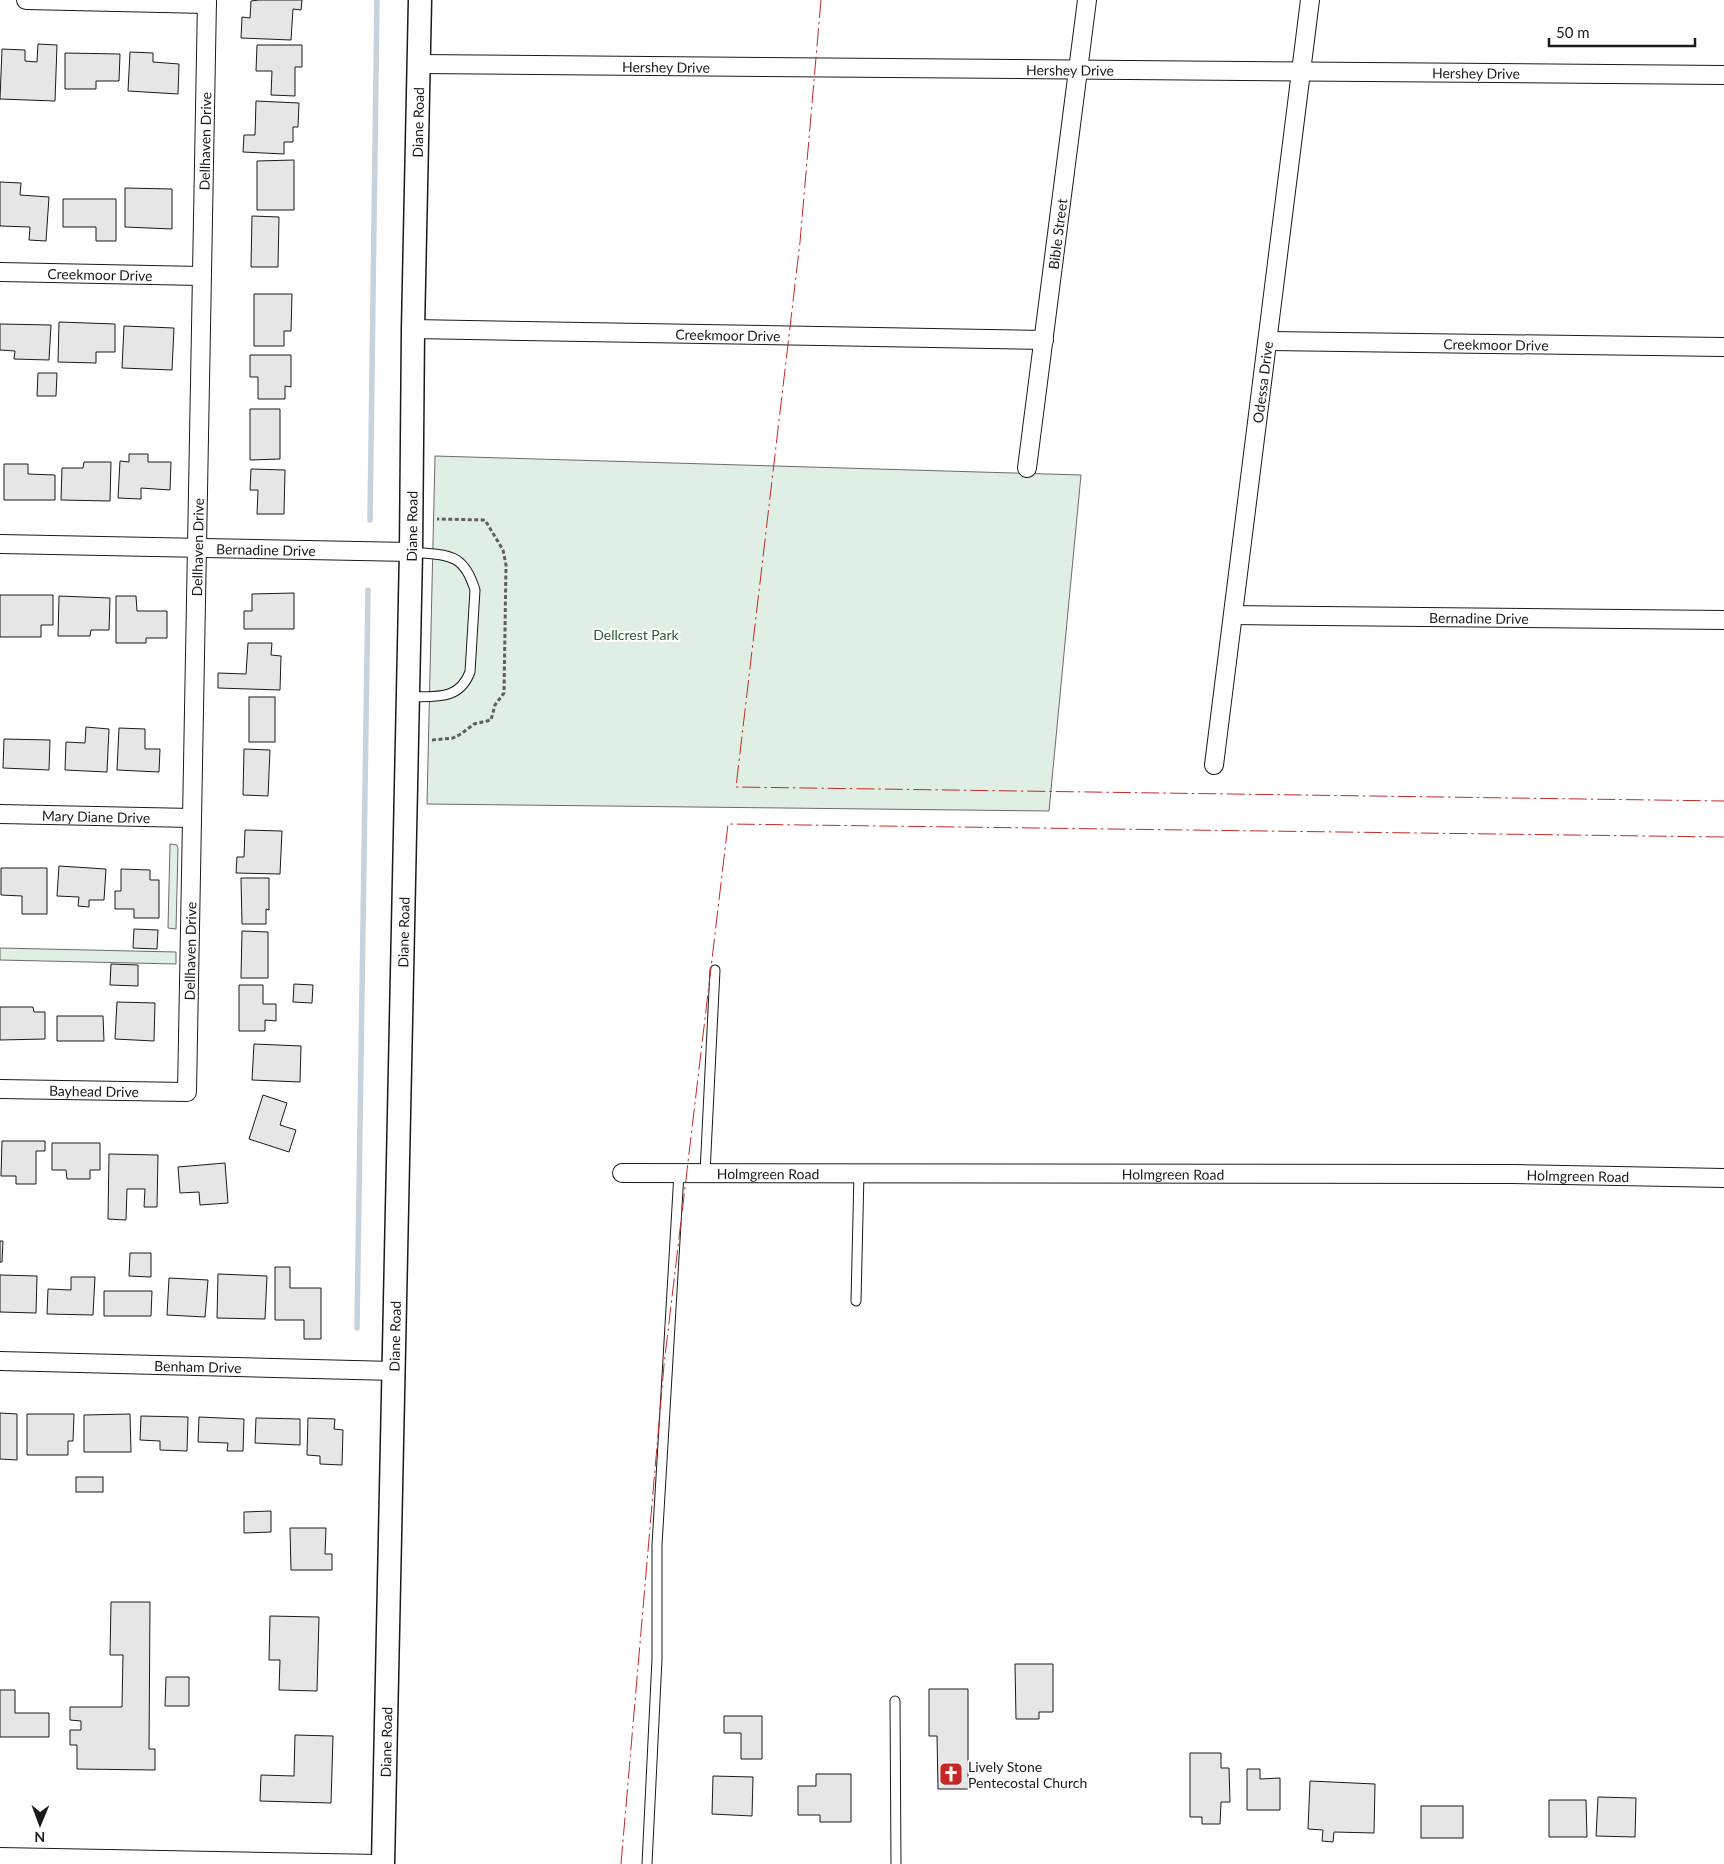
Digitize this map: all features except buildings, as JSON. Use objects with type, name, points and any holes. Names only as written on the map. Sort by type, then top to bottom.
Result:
[{"type":"street","points":[[26,0],[207,2]]},
{"type":"street","name":"Diane Road","points":[[382,1864],[411,552],[413,329],[420,0]]},
{"type":"street","name":"Bible Street","points":[[1027,468],[1087,0]]},
{"type":"street","name":"Odessa Drive","points":[[1214,765],[1310,0]]},
{"type":"street","name":"Dellhaven Drive","points":[[187,1092],[207,2]]},
{"type":"street","name":"Hershey Drive","points":[[418,64],[1724,75]]},
{"type":"street","name":"Creekmoor Drive","points":[[0,272],[201,276]]},
{"type":"street","name":"Creekmoor Drive","points":[[413,329],[1044,340]]},
{"type":"street","name":"Creekmoor Drive","points":[[1268,341],[1724,347]]},
{"type":"street","name":"Bernadine Drive","points":[[0,544],[411,552]]},
{"type":"street","name":"Bernadine Drive","points":[[1233,614],[1724,620]]},
{"type":"street","name":"Mary Diane Drive","points":[[0,814],[192,818]]},
{"type":"street","name":"Bayhead Drive","points":[[0,1089],[187,1092]]},
{"type":"street","name":"Holmgreen Road","points":[[622,1173],[1502,1174],[1724,1178]]},
{"type":"street","name":"Benham Drive","points":[[0,1361],[394,1371]]},
{"type":"street","points":[[0,1858],[382,1864]]},
{"type":"lane","points":[[408,697],[442,696],[457,691],[466,682],[470,672],[475,590],[464,564],[448,556],[411,552]]},
{"type":"lane","points":[[705,1173],[714,970]]},
{"type":"lane","points":[[647,1864],[657,1659],[657,1545],[679,1173]]},
{"type":"lane","points":[[856,1301],[858,1173]]},
{"type":"lane","points":[[895,1701],[896,1864]]},
{"type":"green space","name":"Dellcrest Park","points":[[435,456],[1081,475],[1049,811],[427,804]]},
{"type":"green space","points":[[170,844],[177,845],[178,849],[176,929],[168,928]]},
{"type":"green space","points":[[0,948],[176,952],[176,964],[0,960]]},
{"type":"waterway","points":[[370,520],[377,0]]},
{"type":"waterway","points":[[357,1328],[368,590]]},
{"type":"power","points":[[821,0],[800,242],[736,787],[1724,801]]},
{"type":"power","points":[[621,1864],[664,1365],[728,824],[1724,837]]},
{"type":"place","name":"Lively Stone Pentecostal Church","points":[[951,1774]]}]
